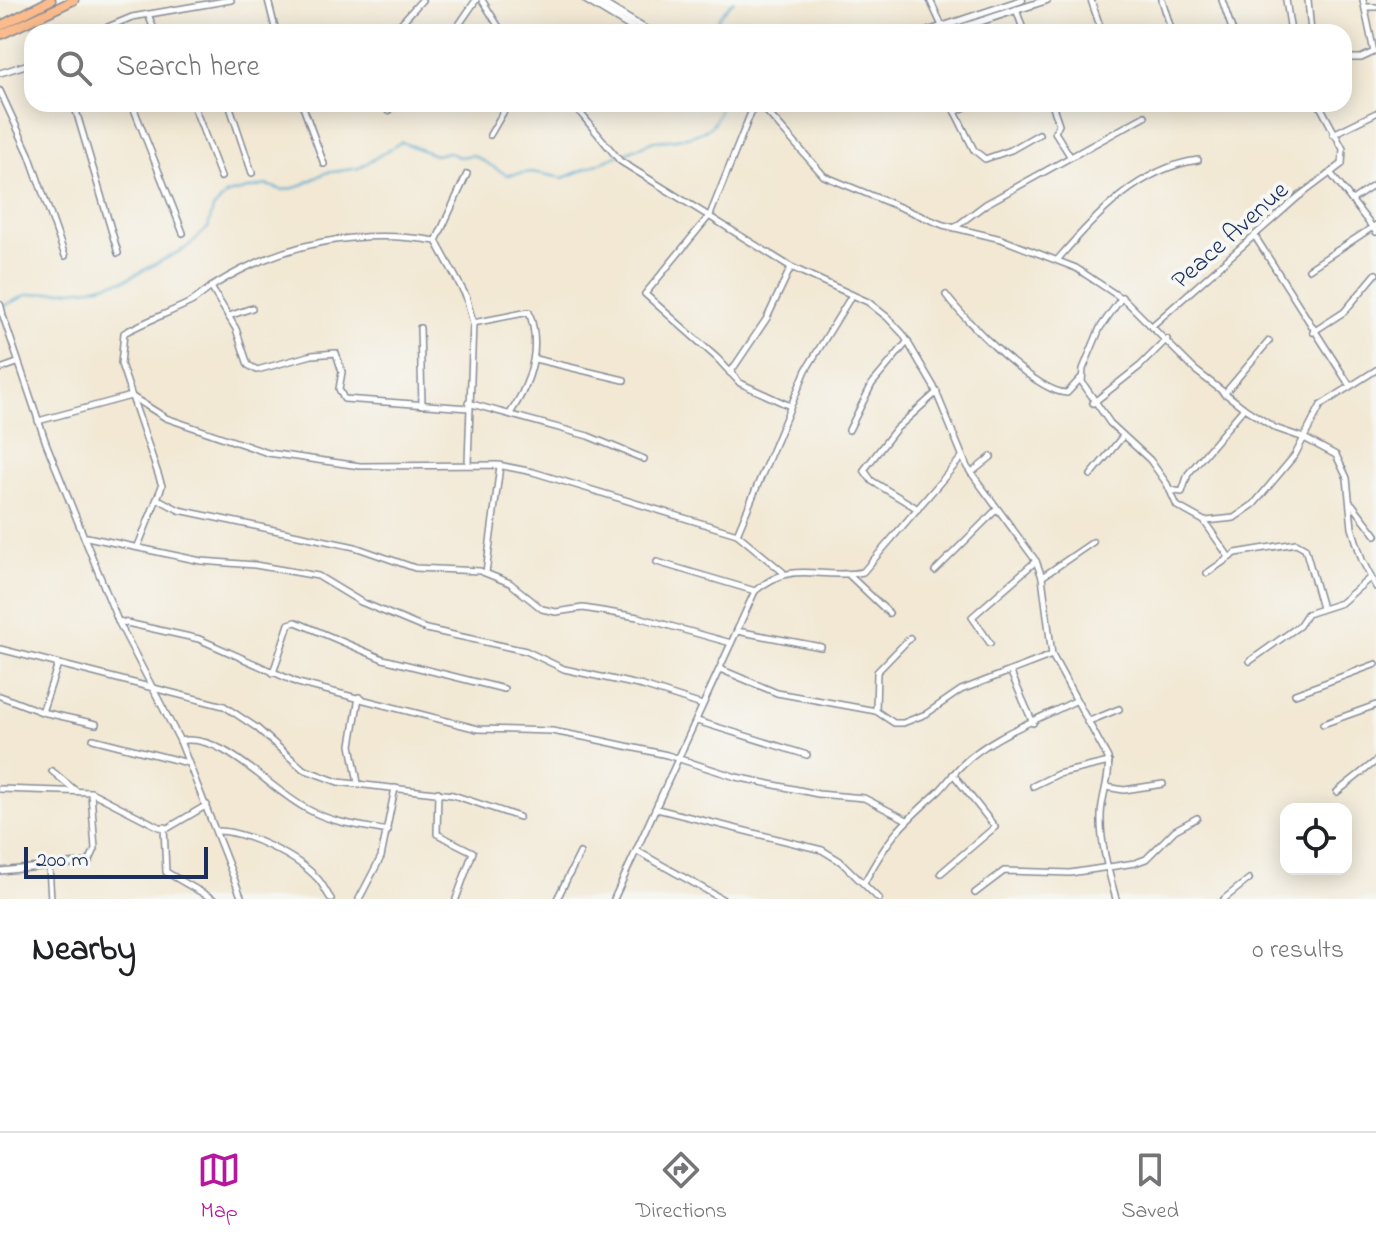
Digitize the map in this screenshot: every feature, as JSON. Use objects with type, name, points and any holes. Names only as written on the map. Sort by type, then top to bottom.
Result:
[{"type":"highway","points":[[0,26],[50,0]]},
{"type":"highway","points":[[0,35],[74,0]]},
{"type":"street","points":[[119,24],[185,3],[231,0]]},
{"type":"street","points":[[268,0],[274,24]]},
{"type":"street","points":[[400,24],[422,0]]},
{"type":"street","points":[[460,24],[479,0],[496,24]]},
{"type":"street","points":[[586,0],[626,24]]},
{"type":"street","points":[[597,0],[637,24]]},
{"type":"street","points":[[930,0],[941,24]]},
{"type":"street","points":[[948,24],[1022,0]]},
{"type":"street","points":[[972,24],[1047,0]]},
{"type":"street","points":[[1091,0],[1099,24]]},
{"type":"street","points":[[1162,0],[1170,24]]},
{"type":"street","points":[[1222,0],[1230,24]]},
{"type":"street","points":[[1286,0],[1290,24]]},
{"type":"street","points":[[1308,0],[1310,24]]},
{"type":"street","points":[[1352,58],[1375,52],[1364,4],[1376,7]]},
{"type":"street","points":[[1016,9],[1021,24]]},
{"type":"street","points":[[148,14],[152,24]]},
{"type":"street","points":[[0,73],[24,66]]},
{"type":"street","points":[[0,91],[29,154],[65,256]]},
{"type":"street","points":[[76,112],[118,253]]},
{"type":"street","points":[[135,112],[183,233]]},
{"type":"street","points":[[196,112],[221,177]]},
{"type":"street","points":[[232,112],[252,173]]},
{"type":"street","points":[[305,112],[324,164]]},
{"type":"street","points":[[490,135],[503,112]]},
{"type":"street","points":[[579,112],[620,161],[791,267],[852,295],[887,317],[908,341],[937,392],[971,473],[1036,561],[1042,577],[1052,655],[1109,762],[1101,816],[1103,845],[1116,899]]},
{"type":"street","points":[[755,112],[710,215],[645,294],[740,383],[790,406]]},
{"type":"street","points":[[765,112],[824,176],[954,228],[1001,239],[1058,259],[1105,284],[1153,325],[1224,394],[1275,428],[1329,449],[1341,461],[1352,504],[1352,528],[1376,587]]},
{"type":"street","points":[[955,112],[974,150],[985,159],[1011,150],[1039,134]]},
{"type":"street","points":[[1055,112],[1059,124],[1055,132],[1070,156]]},
{"type":"street","points":[[1309,269],[1375,228],[1332,175],[1344,156],[1323,112]]},
{"type":"street","points":[[1333,134],[1376,113]]},
{"type":"street","points":[[954,228],[986,204],[1145,116]]},
{"type":"street","points":[[1058,259],[1120,195],[1167,168],[1198,160]]},
{"type":"street","points":[[436,241],[467,174]]},
{"type":"street","name":"Peace Avenue","points":[[1153,325],[1256,238],[1298,197],[1332,175]]},
{"type":"street","points":[[1352,200],[1376,184]]},
{"type":"street","points":[[138,546],[159,500],[162,486],[159,468],[121,364],[124,333],[155,315],[189,303],[211,287],[274,256],[324,240],[385,234],[436,241]]},
{"type":"street","points":[[1256,238],[1312,332],[1350,386]]},
{"type":"street","points":[[436,241],[466,296],[473,323],[468,463]]},
{"type":"street","points":[[730,373],[767,318],[791,267]]},
{"type":"street","points":[[1312,332],[1344,312],[1376,274]]},
{"type":"street","points":[[211,287],[229,316],[248,365],[257,370],[312,355],[336,353],[342,372],[339,389],[344,399],[468,406],[511,412],[588,436],[644,459]]},
{"type":"street","points":[[737,534],[806,370],[852,295]]},
{"type":"street","points":[[946,295],[968,323],[1017,366],[1058,392],[1067,393],[1081,377],[1100,328],[1122,297]]},
{"type":"street","points":[[0,305],[38,421],[87,537],[118,621],[180,741],[242,899]]},
{"type":"street","points":[[229,316],[252,308]]},
{"type":"street","points":[[473,323],[529,312],[535,359],[525,391],[511,412]]},
{"type":"street","points":[[420,328],[422,405]]},
{"type":"street","points":[[1093,403],[1140,366],[1167,339]]},
{"type":"street","points":[[849,430],[872,384],[908,341]]},
{"type":"street","points":[[1224,394],[1269,341]]},
{"type":"street","points":[[535,359],[624,380]]},
{"type":"street","points":[[0,369],[17,363]]},
{"type":"street","points":[[1081,377],[1093,403],[1123,436],[1142,450],[1170,490],[1177,506],[1214,523],[1234,518],[1254,504],[1295,455],[1321,405],[1376,370]]},
{"type":"street","points":[[918,509],[872,481],[864,470],[896,429],[937,392]]},
{"type":"street","points":[[38,421],[131,396],[166,418],[268,453],[360,466],[468,463],[533,472],[737,534],[784,573]]},
{"type":"street","points":[[1170,490],[1182,492],[1188,474],[1244,408]]},
{"type":"street","points":[[1091,475],[1123,436]]},
{"type":"street","points":[[614,899],[755,591],[772,577],[784,573],[849,575],[863,572],[962,457]]},
{"type":"street","points":[[971,473],[991,457]]},
{"type":"street","points":[[486,573],[500,466]]},
{"type":"street","points":[[159,500],[179,510],[355,547],[415,568],[486,573],[510,583],[542,609],[556,612],[583,608],[638,617],[731,643]]},
{"type":"street","points":[[1352,504],[1376,535]]},
{"type":"street","points":[[935,571],[996,510]]},
{"type":"street","points":[[1204,521],[1229,557]]},
{"type":"street","points":[[87,537],[201,561],[255,565],[318,576],[361,602],[426,629],[526,651],[564,669],[643,686],[702,705]]},
{"type":"street","points":[[1042,577],[1093,542]]},
{"type":"street","points":[[1207,573],[1229,557],[1301,545],[1322,608]]},
{"type":"street","points":[[990,643],[972,617],[1036,561]]},
{"type":"street","points":[[657,562],[755,591]]},
{"type":"street","points":[[849,575],[889,613]]},
{"type":"street","points":[[1250,661],[1299,626],[1307,614],[1341,603],[1371,577]]},
{"type":"street","points":[[118,621],[199,639],[298,683],[478,729],[552,731],[678,758],[736,777],[818,794],[864,798],[905,819]]},
{"type":"street","points":[[273,673],[289,624],[296,622],[398,664],[504,689]]},
{"type":"street","points":[[737,631],[821,647]]},
{"type":"street","points":[[876,711],[874,689],[879,667],[910,638]]},
{"type":"street","points":[[0,649],[224,706],[257,728],[303,769],[338,782],[438,792],[466,798],[519,817]]},
{"type":"street","points":[[720,669],[777,693],[876,711],[894,723],[903,723],[926,714],[961,690],[1052,655]]},
{"type":"street","points":[[42,712],[58,663]]},
{"type":"street","points":[[1295,694],[1376,664]]},
{"type":"street","points":[[1011,673],[1033,723]]},
{"type":"street","points":[[0,696],[42,712],[96,724]]},
{"type":"street","points":[[358,783],[351,745],[359,697]]},
{"type":"street","points":[[864,883],[885,843],[905,819],[940,791],[953,774],[978,752],[1075,701]]},
{"type":"street","points":[[1323,724],[1376,705]]},
{"type":"street","points":[[1087,722],[1119,709]]},
{"type":"street","points":[[697,721],[807,755]]},
{"type":"street","points":[[180,741],[195,738],[225,750],[280,795],[312,812],[334,821],[388,831]]},
{"type":"street","points":[[93,739],[189,764]]},
{"type":"street","points":[[1337,792],[1376,761]]},
{"type":"street","points":[[1033,786],[1058,774],[1109,762]]},
{"type":"street","points":[[52,771],[77,791]]},
{"type":"street","points":[[941,873],[995,827],[953,774]]},
{"type":"street","points":[[1106,787],[1124,790],[1163,784]]},
{"type":"street","points":[[359,899],[381,857],[395,788]]},
{"type":"street","points":[[0,789],[91,792],[164,827],[180,822],[207,805]]},
{"type":"street","points":[[0,871],[89,862],[93,856],[91,792]]},
{"type":"street","points":[[438,792],[437,834],[473,852],[456,899]]},
{"type":"street","points":[[657,809],[822,850],[879,899]]},
{"type":"street","points":[[975,893],[1004,871],[1070,873],[1110,869],[1146,859],[1175,830],[1197,818]]},
{"type":"street","points":[[164,827],[166,872],[213,899]]},
{"type":"street","points":[[217,831],[232,831],[264,842],[317,878],[331,899]]},
{"type":"street","points":[[637,851],[722,899]]},
{"type":"street","points":[[557,899],[580,853]]},
{"type":"street","points":[[49,867],[51,899]]},
{"type":"street","points":[[1224,899],[1249,879]]},
{"type":"waterway","points":[[720,24],[718,18],[734,0]]},
{"type":"waterway","points":[[1,307],[27,295],[91,288],[125,280],[186,248],[208,228],[213,209],[227,194],[266,185],[283,190],[298,187],[325,173],[359,168],[401,142],[435,155],[448,152],[459,157],[473,155],[507,175],[532,172],[563,178],[654,141],[684,138],[698,133],[710,127],[718,112]]}]
